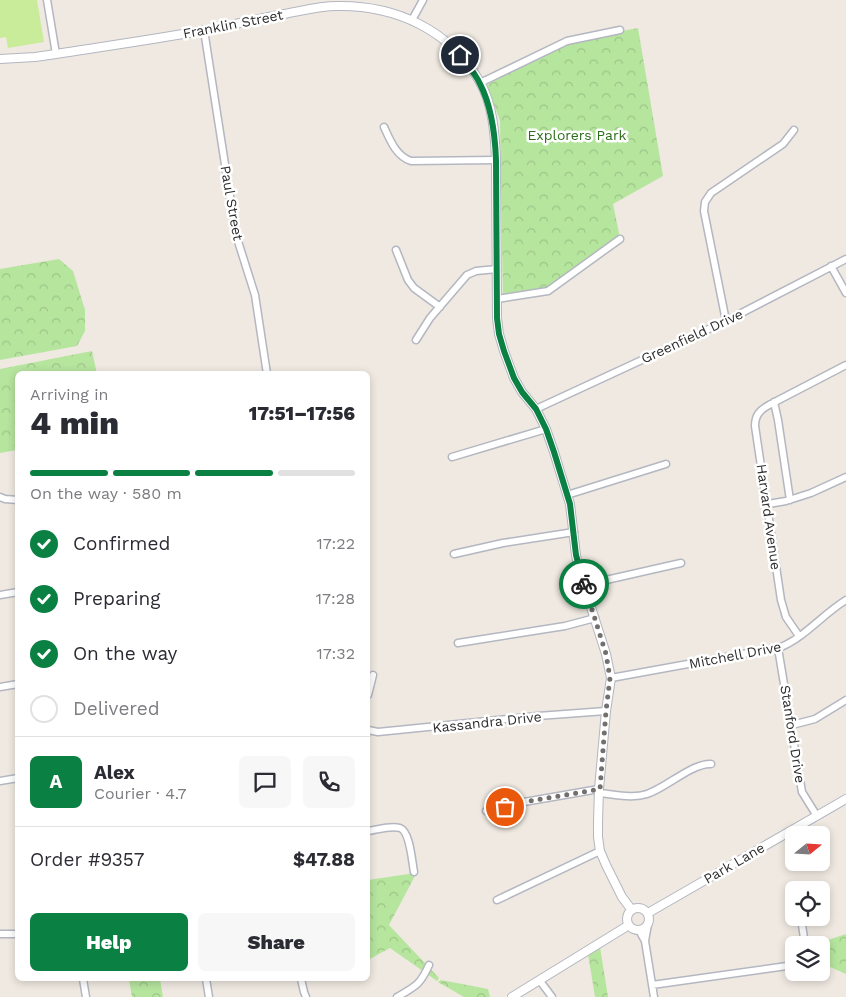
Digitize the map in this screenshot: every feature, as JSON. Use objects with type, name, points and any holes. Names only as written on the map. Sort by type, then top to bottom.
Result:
[{"type":"street","points":[[47,0],[56,54]]},
{"type":"street","points":[[412,20],[423,0]]},
{"type":"street","name":"Franklin Street","points":[[0,59],[35,58],[335,6],[372,8],[391,12],[412,20],[433,31],[449,44],[469,66],[480,84],[492,120],[495,139],[497,318],[499,334],[514,378],[522,392],[536,409],[546,429],[570,504],[576,555],[606,654],[610,678],[599,791],[598,822],[600,851],[622,897],[631,909]]},
{"type":"street","name":"Paul Street","points":[[204,30],[236,235],[255,295],[267,371]]},
{"type":"street","points":[[480,84],[567,41],[620,30]]},
{"type":"street","points":[[384,127],[398,153],[404,159],[410,161],[496,160]]},
{"type":"street","points":[[726,321],[704,211],[705,202],[711,193],[783,144],[794,130]]},
{"type":"street","points":[[497,299],[548,291],[620,239]]},
{"type":"street","points":[[396,250],[408,280],[414,288],[440,307]]},
{"type":"street","name":"Greenfield Drive","points":[[536,409],[726,321],[846,259]]},
{"type":"street","points":[[831,266],[846,293]]},
{"type":"street","points":[[416,340],[430,318],[467,275],[476,271],[497,270]]},
{"type":"street","name":"Harvard Avenue","points":[[798,636],[783,610],[755,422],[760,412],[774,402],[846,365]]},
{"type":"street","name":"Harvard Avenue","points":[[774,402],[790,500]]},
{"type":"street","points":[[452,456],[546,429]]},
{"type":"street","points":[[567,495],[666,464]]},
{"type":"street","points":[[768,504],[790,500],[811,493],[846,477]]},
{"type":"street","points":[[0,497],[15,500]]},
{"type":"street","points":[[454,554],[502,543],[574,532]]},
{"type":"street","points":[[584,585],[681,563]]},
{"type":"street","points":[[0,595],[15,592]]},
{"type":"street","name":"Mitchell Drive","points":[[610,678],[778,648],[790,643],[846,600]]},
{"type":"street","points":[[458,643],[565,626],[595,618]]},
{"type":"street","name":"Stanford Drive","points":[[778,648],[802,792],[817,816]]},
{"type":"street","points":[[370,688],[374,675]]},
{"type":"street","points":[[0,687],[15,684]]},
{"type":"street","points":[[792,725],[815,719],[846,700]]},
{"type":"street","name":"Kassandra Drive","points":[[370,730],[378,732],[606,711]]},
{"type":"street","points":[[486,812],[524,802],[599,791],[637,796],[646,795],[694,768],[704,764],[711,764]]},
{"type":"street","points":[[0,781],[15,778]]},
{"type":"street","name":"Park Lane","points":[[648,913],[846,799]]},
{"type":"street","points":[[370,831],[392,827],[405,831],[414,872]]},
{"type":"street","points":[[497,900],[600,851]]},
{"type":"street","points":[[648,924],[639,930],[631,928],[628,925],[627,918],[631,909],[642,908],[650,917],[645,941],[654,997]]},
{"type":"street","points":[[512,997],[628,925]]},
{"type":"street","points":[[639,930],[645,941]]},
{"type":"street","points":[[0,934],[15,934]]},
{"type":"street","points":[[397,997],[420,982],[429,965]]},
{"type":"street","points":[[652,985],[785,966]]},
{"type":"street","points":[[82,981],[86,997]]},
{"type":"street","points":[[206,981],[209,997]]},
{"type":"street","points":[[302,981],[306,997]]},
{"type":"street","points":[[540,981],[552,997]]},
{"type":"green space","points":[[0,0],[37,0],[44,42],[8,48],[6,37],[0,38]]},
{"type":"green space","name":"Explorers Park","points":[[638,28],[663,176],[613,204],[620,238],[548,290],[503,302],[500,121],[487,85],[567,42]]},
{"type":"green space","points":[[59,259],[73,271],[85,310],[85,331],[77,346],[0,360],[0,269]]},
{"type":"green space","points":[[92,351],[96,371],[15,371],[15,450],[0,453],[0,369]]},
{"type":"green space","points":[[416,874],[389,925],[439,978],[437,981],[390,948],[370,959],[370,880]]},
{"type":"green space","points":[[846,934],[846,974],[830,967],[830,939]]},
{"type":"green space","points":[[600,947],[608,997],[595,997],[588,954]]},
{"type":"green space","points":[[441,980],[488,989],[490,997],[464,997],[438,982]]},
{"type":"green space","points":[[129,981],[160,981],[163,997],[132,997]]},
{"type":"way so far","points":[[505,807],[600,789],[610,678],[606,654],[584,584]]},
{"type":"route","points":[[460,55],[480,84],[487,101],[495,139],[497,318],[499,334],[514,378],[522,392],[536,409],[546,429],[554,452],[570,504],[576,555],[584,584]]}]
